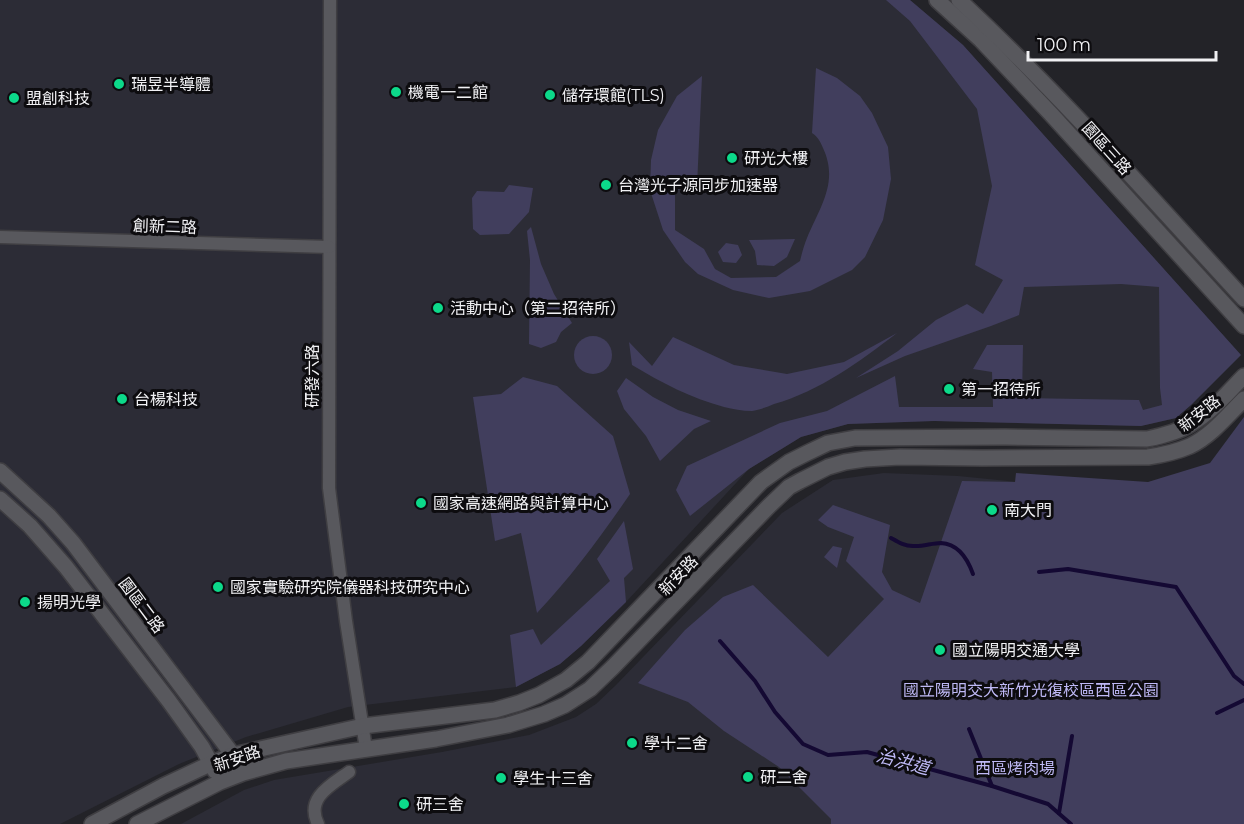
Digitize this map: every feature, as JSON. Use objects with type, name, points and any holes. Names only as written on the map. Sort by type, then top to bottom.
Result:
[{"type":"street","name":"研發六路","points":[[330,0],[329,488],[346,621],[366,749]]},
{"type":"street","name":"園區三路","points":[[937,0],[981,40],[1052,114],[1244,326]]},
{"type":"street","name":"園區三路","points":[[959,0],[1063,103],[1244,299]]},
{"type":"street","name":"創新二路","points":[[0,237],[329,247]]},
{"type":"street","name":"新安路","points":[[92,824],[163,786],[233,754],[363,726],[495,710],[539,695],[566,680],[588,662],[761,482],[789,462],[828,443],[855,438],[1005,437],[1146,440],[1168,435],[1192,424],[1212,408],[1244,376]]},
{"type":"street","name":"新安路","points":[[137,824],[220,782],[286,761],[436,739],[508,725],[566,705],[590,689],[613,667],[789,487],[828,467],[845,462],[900,456],[1148,458],[1191,445],[1223,421],[1244,399]]},
{"type":"street","name":"園區二路","points":[[0,471],[49,516],[73,543],[233,754],[243,773]]},
{"type":"street","points":[[0,499],[30,526],[66,567],[169,701],[212,763],[220,782]]},
{"type":"street","points":[[318,824],[315,809],[318,797],[325,789],[349,772]]},
{"type":"shaded area","points":[[0,0],[910,0],[963,45],[1241,355],[1176,418],[1141,426],[934,421],[848,424],[801,437],[749,469],[626,602],[581,646],[560,664],[516,687],[348,707],[246,737],[179,764],[60,824],[0,824]]},
{"type":"shaded area","name":"國立陽明交通大學","points":[[884,473],[958,476],[1028,483],[1244,824],[181,824],[244,790],[274,780],[529,735],[576,717],[596,704],[616,685],[782,513],[833,480]]},
{"type":"green space","points":[[886,0],[910,0],[963,45],[1241,355],[1176,418],[1141,426],[934,421],[848,424],[801,437],[749,469],[690,516],[676,490],[687,466],[780,423],[827,411],[895,376],[899,407],[993,407],[992,372],[973,369],[987,345],[1023,345],[1022,398],[1139,400],[1143,410],[1162,405],[1159,287],[1121,284],[1024,287],[1019,315],[905,356],[856,378],[898,351],[936,320],[967,304],[983,314],[1003,280],[975,265],[992,186],[977,109],[910,21]]},
{"type":"green space","points":[[816,68],[837,78],[860,96],[872,113],[888,147],[891,179],[883,220],[865,257],[852,270],[810,291],[769,298],[733,290],[698,274],[685,262],[663,230],[650,190],[651,160],[658,130],[677,96],[702,76],[697,186],[675,190],[675,230],[704,249],[715,269],[731,278],[776,277],[800,261],[826,194],[829,172],[827,160],[820,141],[812,133]]},
{"type":"green space","points":[[509,185],[533,188],[529,212],[509,234],[480,235],[473,229],[472,198],[477,191],[504,192]]},
{"type":"green space","points":[[531,227],[541,264],[554,294],[572,323],[561,332],[556,342],[541,348],[529,344],[530,260],[527,231]]},
{"type":"green space","points":[[795,239],[787,257],[774,266],[757,265],[755,251],[749,240]]},
{"type":"green space","points":[[726,243],[738,245],[742,255],[736,263],[723,262],[718,252]]},
{"type":"green space","points":[[897,333],[854,365],[807,392],[752,411],[724,407],[688,395],[654,378],[632,365],[629,342],[652,366],[673,337],[734,365],[787,374],[844,362]]},
{"type":"green space","points":[[593,336],[600,337],[606,342],[611,348],[611,362],[606,368],[600,373],[593,374],[586,373],[580,368],[575,362],[574,355],[575,348],[580,342],[586,337]]},
{"type":"green space","points":[[523,377],[557,386],[613,436],[630,494],[586,555],[537,613],[521,533],[495,541],[473,397],[501,394]]},
{"type":"green space","points":[[626,378],[653,397],[678,410],[711,421],[694,429],[660,461],[646,436],[624,409],[617,391]]},
{"type":"green space","name":"國立陽明交大新竹光復校區西區公園","points":[[1244,417],[1244,824],[831,824],[831,819],[779,767],[724,731],[688,702],[638,683],[685,630],[723,597],[753,585],[828,657],[884,599],[846,561],[854,537],[828,527],[818,520],[833,505],[890,525],[882,572],[892,590],[920,603],[962,481],[1015,482],[1016,473],[1148,482],[1210,463]]},
{"type":"green space","points":[[624,521],[633,569],[624,578],[626,602],[560,664],[516,687],[510,635],[533,629],[541,645],[610,581],[597,559]]},
{"type":"green space","points":[[833,546],[842,548],[837,568],[824,557]]},
{"type":"waterway","points":[[891,538],[910,546],[941,543],[953,546],[965,558],[973,574]]},
{"type":"waterway","name":"治洪道","points":[[1039,572],[1068,569],[1176,587],[1234,676],[1244,684]]},
{"type":"waterway","name":"治洪道","points":[[720,641],[755,681],[775,712],[803,744],[828,755],[867,752],[992,786],[1048,804],[1071,824]]},
{"type":"waterway","name":"治洪道","points":[[1217,713],[1244,700]]},
{"type":"waterway","name":"治洪道","points":[[969,729],[992,786]]},
{"type":"waterway","name":"治洪道","points":[[1059,813],[1072,736]]},
{"type":"place","name":"瑞昱半導體","points":[[119,84]]},
{"type":"place","name":"機電一二館","points":[[396,92]]},
{"type":"place","name":"儲存環館(TLS)","points":[[550,95]]},
{"type":"place","name":"盟創科技","points":[[14,98]]},
{"type":"place","name":"研光大樓","points":[[732,158]]},
{"type":"place","name":"台灣光子源同步加速器","points":[[606,185]]},
{"type":"place","name":"活動中心（第二招待所）","points":[[438,308]]},
{"type":"place","name":"第一招待所","points":[[949,389]]},
{"type":"place","name":"台楊科技","points":[[122,399]]},
{"type":"place","name":"國家高速網路與計算中心","points":[[421,503]]},
{"type":"place","name":"南大門","points":[[992,510]]},
{"type":"place","name":"國家實驗研究院儀器科技研究中心","points":[[218,587]]},
{"type":"place","name":"揚明光學","points":[[25,602]]},
{"type":"place","name":"國立陽明交通大學","points":[[940,650]]},
{"type":"place","name":"學十二舍","points":[[632,743]]},
{"type":"place","name":"研二舍","points":[[748,777]]},
{"type":"place","name":"學生十三舍","points":[[501,778]]},
{"type":"place","name":"研三舍","points":[[404,804]]},
{"type":"park label","name":"西區烤肉場","points":[[1015,768]]}]
